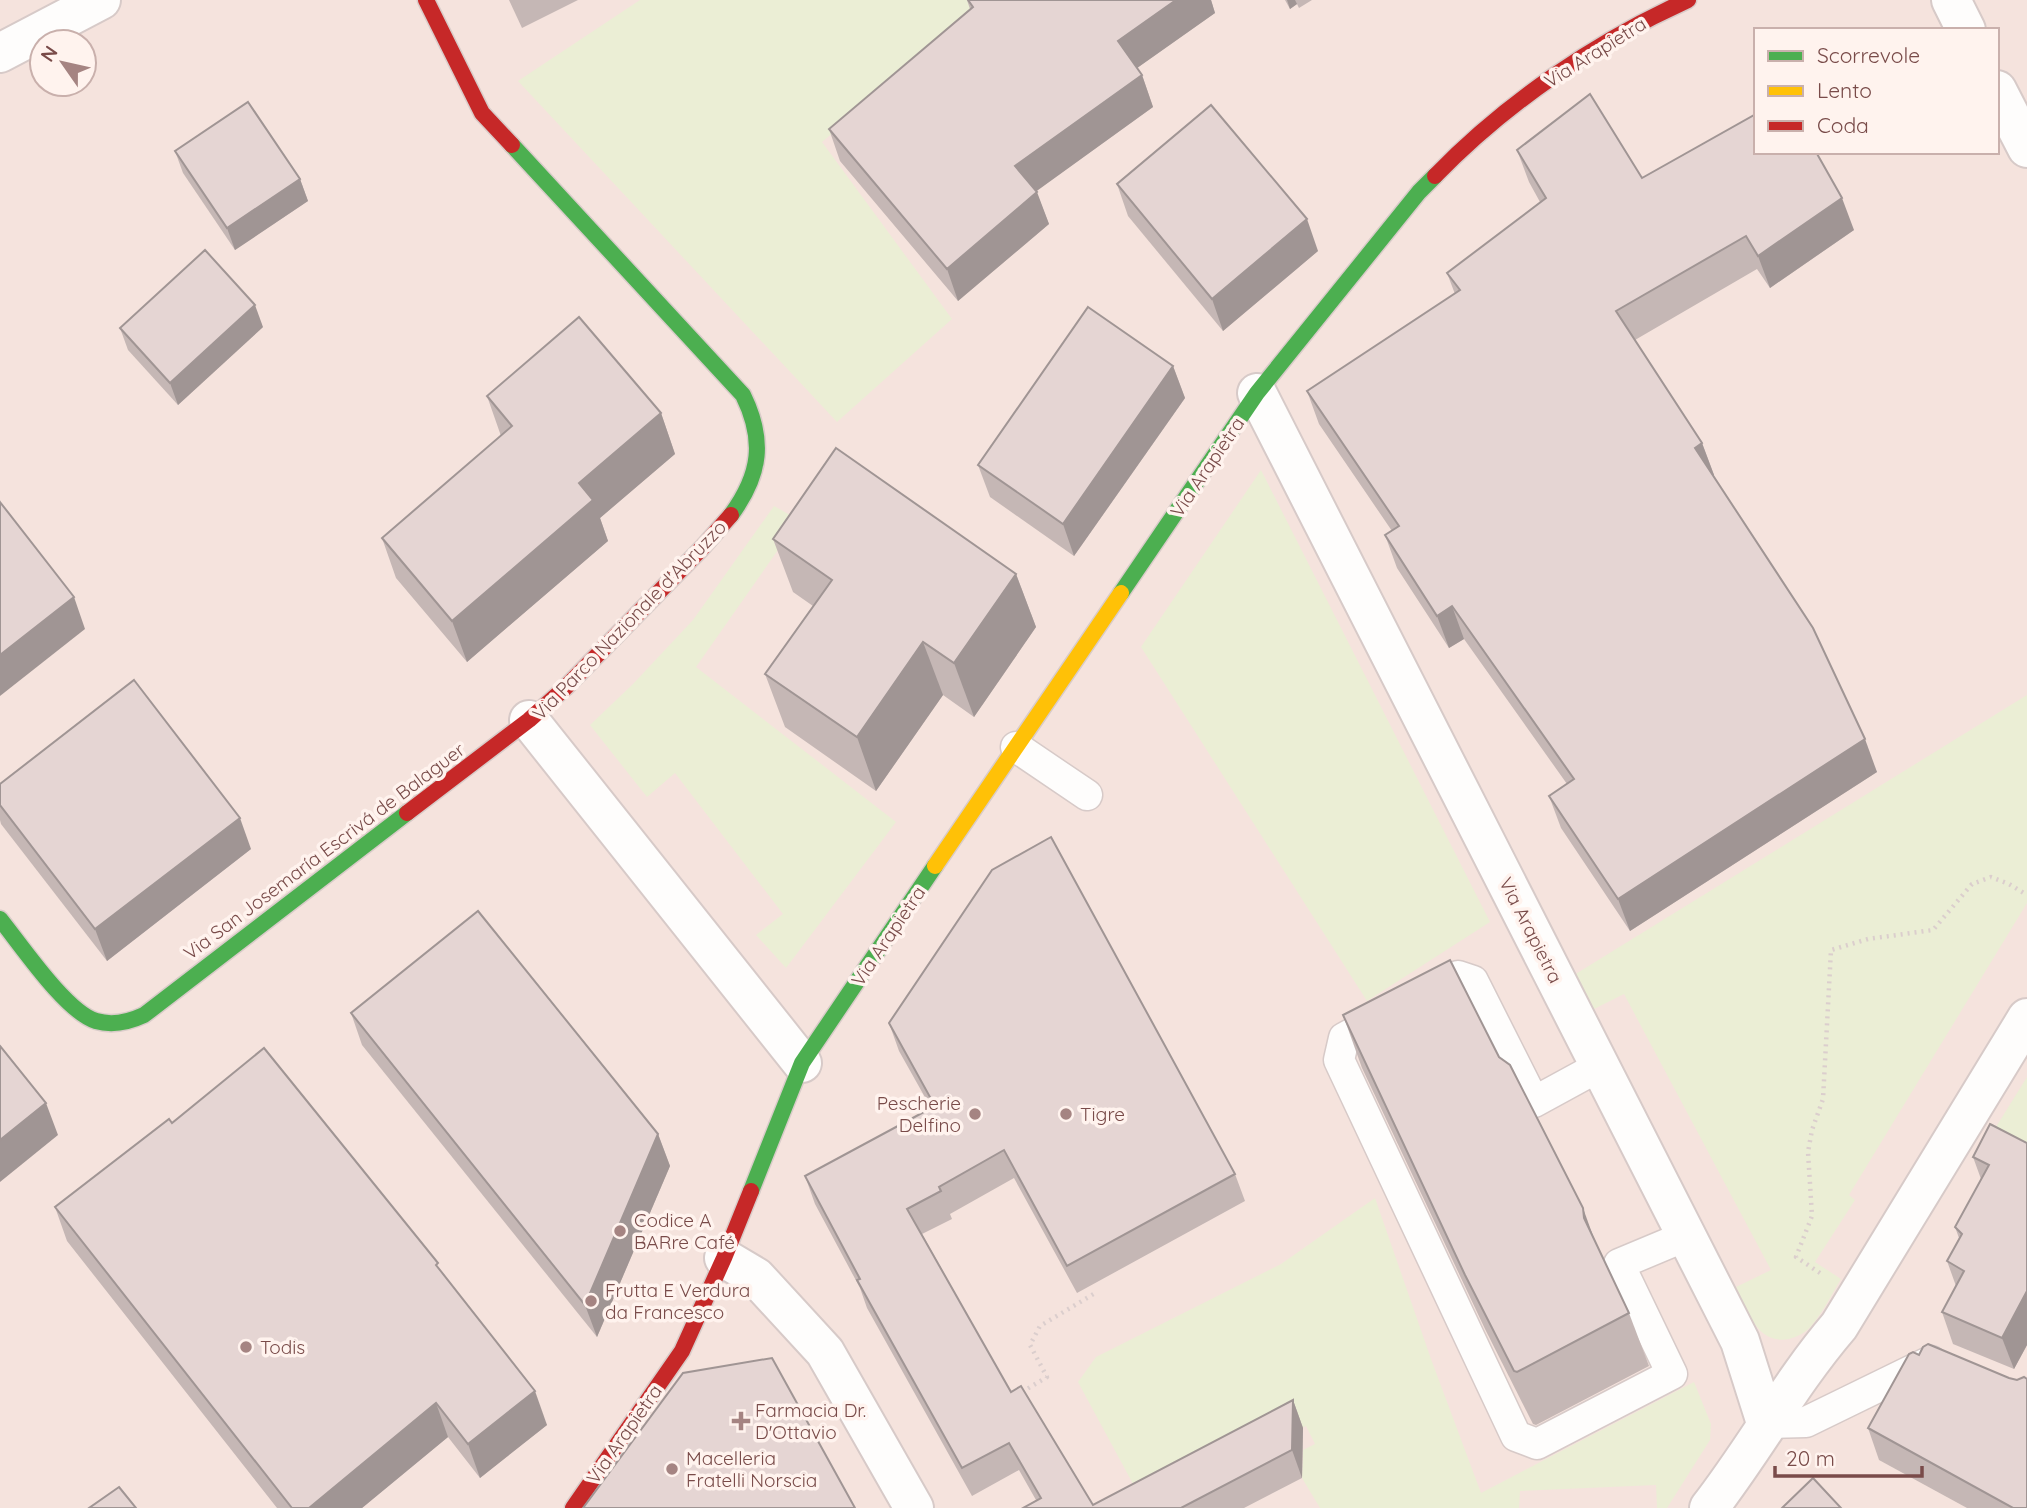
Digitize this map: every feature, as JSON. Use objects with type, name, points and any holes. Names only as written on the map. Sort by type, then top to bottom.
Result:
[{"type":"street","points":[[0,54],[101,0]]},
{"type":"street","name":"Via Parco Nazionale d'Abruzzo","points":[[426,0],[482,113],[734,384],[752,411],[759,446],[752,479],[720,527],[569,687],[529,720],[802,1063]]},
{"type":"street","name":"Via Arapietra","points":[[573,1508],[681,1350],[724,1258],[802,1063],[1257,393],[1419,192],[1458,152],[1500,115],[1575,62],[1652,16],[1688,0]]},
{"type":"street","points":[[1951,0],[1965,28]]},
{"type":"street","points":[[1999,94],[2027,148]]},
{"type":"street","name":"Via Arapietra","points":[[1257,393],[1740,1341],[1778,1435]]},
{"type":"street","name":"Via San Josemaría Escrivá de Balaguer","points":[[0,919],[74,1008],[91,1020],[108,1024],[129,1022],[144,1015],[529,720]]},
{"type":"street","points":[[1709,1508],[1731,1479],[1778,1435],[1820,1348],[1839,1326],[2027,1018]]},
{"type":"street","points":[[724,1258],[756,1277],[825,1352],[914,1508]]},
{"type":"street","points":[[1745,1356],[1791,1360],[1820,1348]]},
{"type":"lane","points":[[1016,747],[1087,795]]},
{"type":"lane","points":[[1600,1066],[1534,1102],[1473,981],[1458,976],[1345,1038],[1339,1060],[1516,1436],[1537,1444],[1671,1374],[1619,1265],[1686,1236]]},
{"type":"lane","points":[[1778,1435],[1939,1357],[1963,1367]]},
{"type":"path","points":[[1856,1297],[1796,1257],[1812,1216],[1808,1152],[1812,1130],[1823,1099],[1831,950],[1868,939],[1933,930],[1972,884],[1991,877],[2027,895]]},
{"type":"path","points":[[1011,1398],[1047,1377],[1030,1345],[1040,1326],[1097,1292]]},
{"type":"shaded area","points":[[0,0],[2027,0],[2027,1508],[0,1508]]},
{"type":"green space","points":[[640,0],[992,0],[822,142],[952,319],[837,422],[518,81]]},
{"type":"green space","points":[[1261,470],[1490,922],[1367,1001],[1141,647]]},
{"type":"green space","points":[[774,506],[799,520],[696,667],[896,822],[786,968],[756,935],[783,914],[675,773],[647,797],[590,725],[693,620]]},
{"type":"green space","points":[[2027,695],[2027,903],[1849,1195],[1855,1200],[1815,1262],[1841,1279],[1827,1303],[1812,1325],[1802,1334],[1789,1339],[1769,1337],[1749,1315],[1736,1287],[1771,1270],[1624,994],[1592,1010],[1574,975]]},
{"type":"green space","points":[[2027,1077],[2027,1157],[1991,1135]]},
{"type":"green space","points":[[1375,1198],[1481,1493],[1694,1382],[1711,1424],[1710,1440],[1667,1508],[1657,1508],[1656,1485],[1520,1491],[1519,1508],[1320,1508],[1302,1478],[1303,1450],[1315,1444],[1306,1426],[1146,1508],[1078,1382],[1096,1357],[1281,1264]]},
{"type":"building","points":[[968,0],[1176,0],[1118,41],[1142,75],[1015,166],[1037,192],[947,269],[829,129],[973,7]]},
{"type":"building","points":[[1590,94],[1642,178],[1754,115],[1754,154],[1817,154],[1842,198],[1758,256],[1746,236],[1616,311],[1702,443],[1695,448],[1813,628],[1865,739],[1618,899],[1549,796],[1574,779],[1452,606],[1437,616],[1385,535],[1399,526],[1307,391],[1460,290],[1447,273],[1546,198],[1517,150]]},
{"type":"building","points":[[248,102],[300,179],[227,228],[175,151]]},
{"type":"building","points":[[1211,105],[1307,219],[1212,299],[1117,184]]},
{"type":"building","points":[[205,250],[255,305],[170,383],[120,328]]},
{"type":"building","points":[[1088,307],[1173,366],[1063,524],[978,465]]},
{"type":"building","points":[[579,317],[661,413],[579,483],[593,500],[452,621],[382,538],[512,426],[487,396]]},
{"type":"building","points":[[836,448],[1016,574],[954,663],[923,642],[857,737],[765,674],[832,580],[773,539]]},
{"type":"building","points":[[0,502],[74,597],[0,655]]},
{"type":"building","points":[[134,680],[240,818],[95,929],[0,805],[0,784]]},
{"type":"building","points":[[1051,837],[1235,1174],[1067,1266],[1004,1150],[939,1187],[941,1191],[907,1209],[1011,1392],[1021,1386],[1093,1505],[1293,1400],[1292,1450],[1181,1508],[1023,1508],[1041,1498],[1009,1443],[962,1468],[857,1280],[860,1279],[805,1176],[935,1106],[889,1023],[992,870]]},
{"type":"building","points":[[478,911],[658,1134],[585,1305],[351,1013]]},
{"type":"building","points":[[1450,960],[1499,1057],[1510,1065],[1583,1208],[1584,1218],[1629,1313],[1517,1372],[1514,1371],[1465,1275],[1343,1015]]},
{"type":"building","points":[[0,1046],[46,1103],[0,1140]]},
{"type":"building","points":[[264,1048],[438,1263],[436,1265],[535,1391],[468,1444],[436,1403],[309,1508],[292,1508],[55,1207],[169,1119],[172,1123]]},
{"type":"building","points":[[1990,1124],[2027,1143],[2027,1291],[2002,1338],[1942,1312],[1964,1271],[1947,1261],[1962,1234],[1955,1227],[1989,1165],[1973,1157]]},
{"type":"building","points":[[1928,1344],[2009,1378],[2027,1379],[2027,1508],[2013,1508],[1868,1428],[1909,1354],[1913,1352],[1919,1355]]},
{"type":"building","points":[[772,1358],[855,1508],[583,1508],[683,1373]]},
{"type":"building","points":[[1813,1478],[1841,1508],[1782,1508]]},
{"type":"building","points":[[119,1487],[136,1508],[89,1508]]},
{"type":"traffic: fast","points":[[512,145],[743,395],[755,427],[756,456],[749,485],[731,515]]},
{"type":"traffic: fast","points":[[1121,593],[1257,393],[1419,192],[1435,176]]},
{"type":"traffic: fast","points":[[0,919],[71,1005],[96,1021],[127,1021],[144,1015],[407,813]]},
{"type":"traffic: fast","points":[[751,1191],[802,1063],[935,866]]},
{"type":"traffic: slow","points":[[935,866],[1121,593]]},
{"type":"traffic: jam","points":[[426,0],[482,113],[512,145]]},
{"type":"traffic: jam","points":[[1435,176],[1491,124],[1553,76],[1619,35],[1688,0]]},
{"type":"traffic: jam","points":[[407,813],[529,720],[565,688],[731,515]]},
{"type":"traffic: jam","points":[[573,1508],[682,1351],[751,1191]]},
{"type":"place","name":"Pescherie Delfino","points":[[975,1114]]},
{"type":"place","name":"Tigre","points":[[1066,1114]]},
{"type":"place","name":"Codice A BARre Café","points":[[620,1231]]},
{"type":"place","name":"Frutta E Verdura da Francesco","points":[[591,1301]]},
{"type":"place","name":"Todis","points":[[246,1347]]},
{"type":"place","name":"Farmacia Dr. D'Ottavio","points":[[741,1421]]},
{"type":"place","name":"Macelleria Fratelli Norscia","points":[[672,1469]]}]
